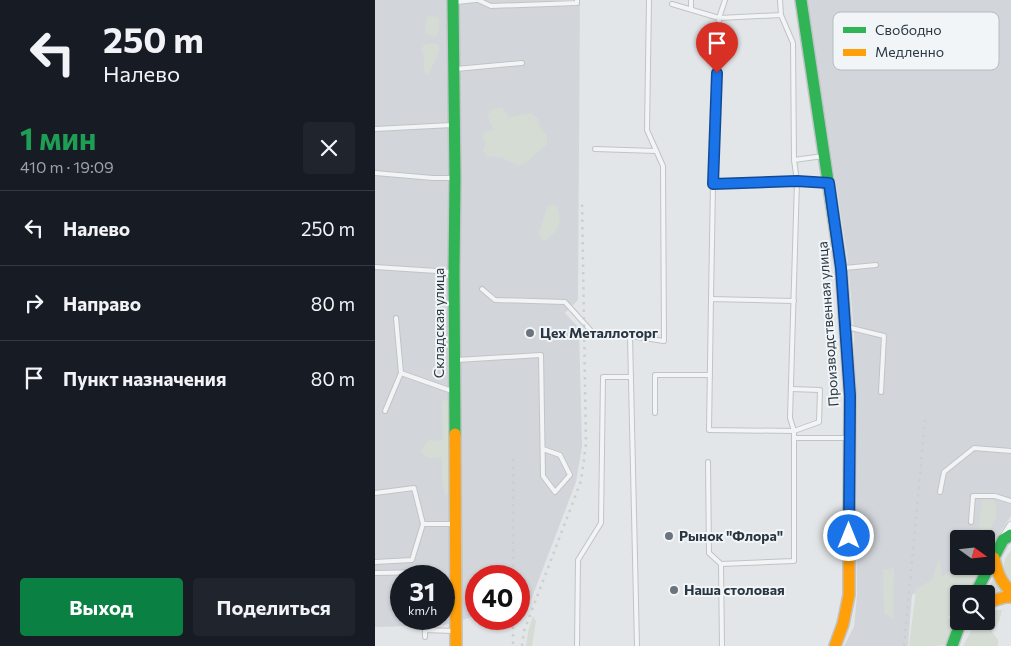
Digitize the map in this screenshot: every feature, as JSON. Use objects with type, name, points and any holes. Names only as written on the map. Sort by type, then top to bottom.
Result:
[{"type":"street","name":"Производственная улица","points":[[801,0],[841,268],[850,396],[849,595],[843,624],[835,646]]},
{"type":"street","name":"Складская улица","points":[[453,1],[455,565]]},
{"type":"street","points":[[995,556],[1007,538],[1011,526]]},
{"type":"street","points":[[995,564],[997,575],[1011,591]]},
{"type":"street","points":[[995,600],[1011,596]]},
{"type":"street","name":"Складская улица","points":[[455,630],[456,646]]},
{"type":"street","points":[[953,644],[958,630]]},
{"type":"street","points":[[953,644],[961,630]]},
{"type":"lane","points":[[453,1],[477,0],[491,6],[577,3],[577,0]]},
{"type":"lane","points":[[482,290],[495,300],[565,302],[593,333],[664,341],[663,166],[647,130],[649,0]]},
{"type":"lane","points":[[691,0],[691,9]]},
{"type":"lane","points":[[725,0],[719,18],[713,184],[709,430],[794,431],[819,422],[820,390],[791,389]]},
{"type":"lane","points":[[708,462],[709,553],[721,564],[794,561],[794,431],[790,418],[797,181],[794,160],[793,43],[781,15],[780,0]]},
{"type":"lane","points":[[673,4],[719,18],[781,15]]},
{"type":"lane","points":[[454,69],[522,63]]},
{"type":"lane","points":[[375,129],[454,125]]},
{"type":"lane","points":[[595,149],[657,151]]},
{"type":"lane","points":[[794,160],[824,156]]},
{"type":"lane","points":[[375,173],[455,178]]},
{"type":"lane","points":[[713,184],[797,181],[829,183]]},
{"type":"lane","points":[[841,268],[876,265]]},
{"type":"lane","points":[[375,267],[454,272]]},
{"type":"lane","points":[[711,300],[794,301]]},
{"type":"lane","points":[[385,411],[401,373],[395,318]]},
{"type":"lane","points":[[845,326],[884,336],[881,392]]},
{"type":"lane","points":[[630,336],[637,646]]},
{"type":"lane","points":[[455,360],[541,355],[543,476],[555,492],[570,475],[560,455],[543,449]]},
{"type":"lane","points":[[401,373],[455,392]]},
{"type":"lane","points":[[655,413],[655,375],[710,375]]},
{"type":"lane","points":[[577,646],[578,560],[601,523],[603,377],[631,377]]},
{"type":"lane","points":[[794,438],[850,438]]},
{"type":"lane","points":[[940,492],[943,472],[974,448],[1011,451]]},
{"type":"lane","points":[[375,493],[414,488],[423,524],[412,560],[375,562]]},
{"type":"lane","points":[[971,522],[973,496],[995,496],[1011,501]]},
{"type":"lane","points":[[423,524],[455,524]]},
{"type":"lane","points":[[721,564],[721,646]]},
{"type":"lane","points":[[375,573],[390,573]]},
{"type":"lane","points":[[425,630],[425,637]]},
{"type":"shaded area","points":[[375,0],[580,0],[578,300],[565,313],[579,328],[582,447],[576,482],[530,603],[530,565],[465,565],[465,619],[455,622],[455,565],[390,565],[390,627],[375,627]]},
{"type":"shaded area","points":[[807,0],[1011,0],[1011,516],[995,540],[995,530],[950,530],[950,575],[912,595],[908,646],[844,646],[854,627],[857,595],[854,332],[848,261]]},
{"type":"shaded area","points":[[430,15],[439,18],[438,33],[434,37],[425,33],[427,18]]},
{"type":"shaded area","points":[[434,43],[439,45],[439,52],[428,75],[424,72],[424,56],[421,50],[424,45]]},
{"type":"shaded area","points":[[502,107],[509,117],[531,113],[538,119],[540,128],[547,136],[547,144],[519,166],[502,158],[486,156],[483,149],[486,144],[482,136],[484,133],[494,130],[487,116],[492,109]]},
{"type":"shaded area","points":[[553,204],[557,206],[559,225],[546,240],[542,240],[539,234],[547,206]]},
{"type":"shaded area","points":[[448,400],[452,493],[445,495],[442,479],[442,457],[428,457],[421,452],[429,440],[439,441],[443,439],[442,401]]},
{"type":"shaded area","points":[[987,499],[993,500],[996,504],[996,517],[991,530],[977,530],[979,527],[982,501]]},
{"type":"shaded area","points":[[1011,551],[1011,586],[1006,577],[1004,564]]},
{"type":"shaded area","points":[[939,557],[942,577],[950,570],[950,575],[979,575],[973,585],[950,585],[950,616],[948,616],[952,630],[947,645],[909,646],[916,589],[932,580]]},
{"type":"shaded area","points":[[894,568],[893,619],[884,613],[883,570]]},
{"type":"shaded area","points":[[993,579],[1004,594],[995,596],[995,585],[990,585]]},
{"type":"shaded area","points":[[995,610],[1002,610],[995,627]]},
{"type":"shaded area","points":[[533,616],[536,621],[532,646],[526,646],[530,630]]},
{"type":"shaded area","points":[[972,630],[993,630],[992,632],[998,640],[998,646],[963,646]]},
{"type":"railway","points":[[522,646],[524,631],[581,481],[586,444],[582,201]]},
{"type":"railway","points":[[904,646],[925,420]]},
{"type":"railway","points":[[513,459],[513,565]]},
{"type":"railway","points":[[513,630],[513,646]]},
{"type":"traffic: fast","points":[[453,0],[455,434]]},
{"type":"traffic: fast","points":[[801,0],[841,268],[850,396],[849,510]]},
{"type":"traffic: fast","points":[[980,585],[1003,540],[1011,535]]},
{"type":"traffic: fast","points":[[952,646],[958,630]]},
{"type":"traffic: slow","points":[[455,434],[456,646]]},
{"type":"traffic: slow","points":[[835,646],[843,624],[849,595],[849,510]]},
{"type":"traffic: slow","points":[[995,562],[999,576],[1011,591]]},
{"type":"traffic: slow","points":[[995,600],[1011,597]]},
{"type":"place","name":"Цех Металлоторг","points":[[530,333]]},
{"type":"place","name":"Рынок \"Флора\"","points":[[669,536]]},
{"type":"place","name":"Наша столовая","points":[[674,590]]},
{"type":"route","points":[[717,73],[713,184],[797,181],[829,183],[841,268],[850,396],[849,536]]}]
